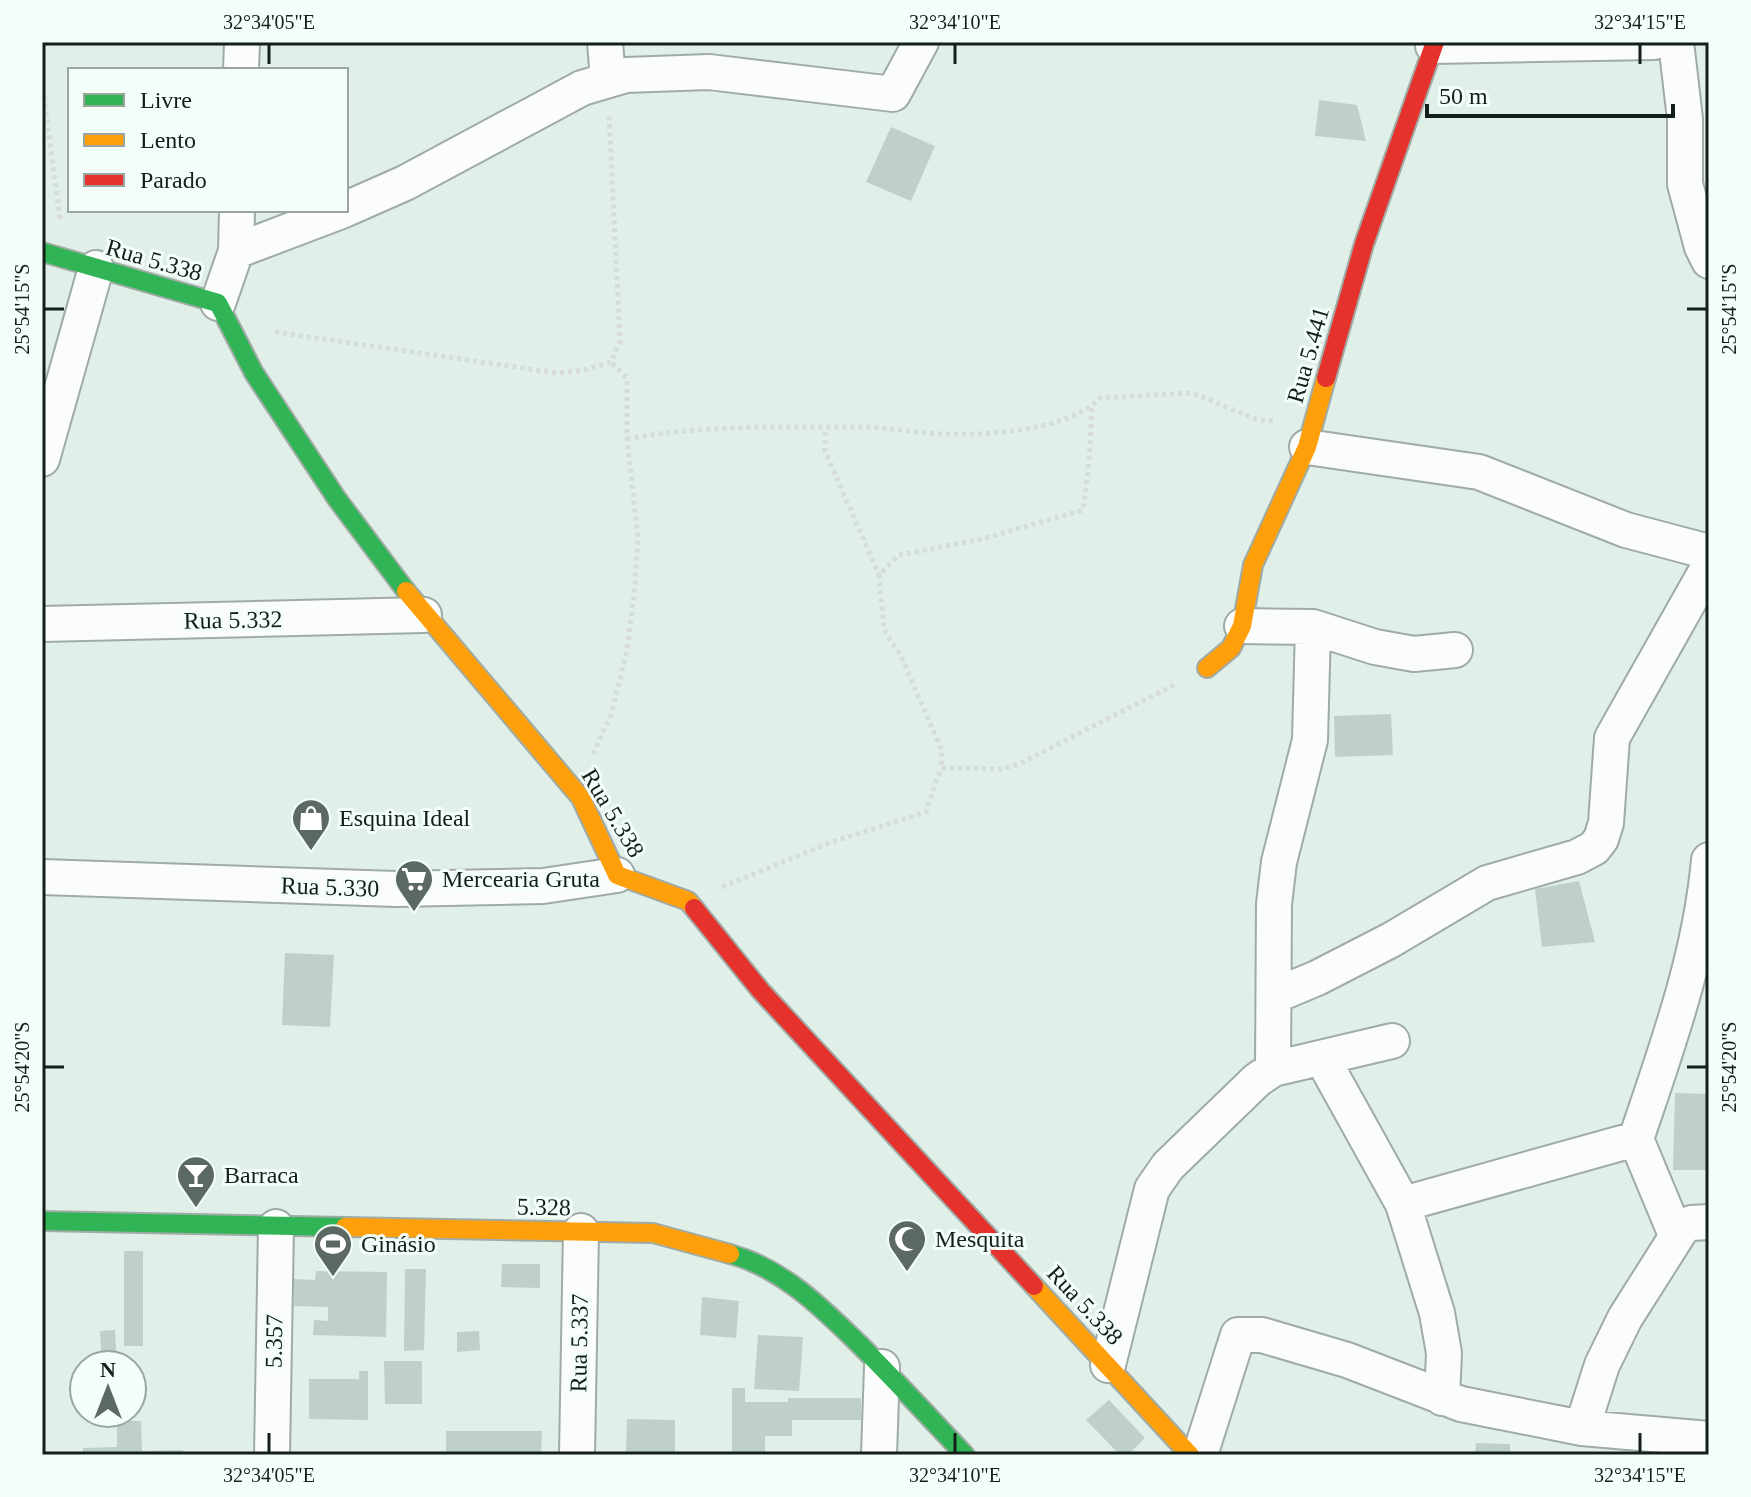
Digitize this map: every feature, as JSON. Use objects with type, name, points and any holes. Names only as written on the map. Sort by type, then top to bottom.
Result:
[{"type":"street","points":[[241,68],[242,42]]},
{"type":"street","points":[[605,42],[608,80]]},
{"type":"street","points":[[348,209],[405,183],[582,88],[608,80],[626,75],[709,72],[893,94],[921,42]]},
{"type":"street","points":[[1434,44],[1654,42]]},
{"type":"street","points":[[1676,42],[1685,119],[1685,184],[1702,247],[1709,261]]},
{"type":"street","name":"Rua 5.441","points":[[1207,668],[1231,648],[1242,626],[1253,565],[1310,435],[1364,244],[1434,44]]},
{"type":"street","points":[[224,314],[236,251],[237,212]]},
{"type":"street","points":[[236,251],[340,212]]},
{"type":"street","name":"Rua 5.338","points":[[42,252],[224,314],[254,373],[337,499],[424,615],[575,791],[617,875],[688,901],[761,991],[1190,1455]]},
{"type":"street","points":[[42,459],[81,264]]},
{"type":"street","points":[[1310,435],[1479,472],[1626,530],[1709,552]]},
{"type":"street","points":[[1274,996],[1391,940],[1487,883],[1577,857],[1594,848],[1601,839],[1606,823],[1612,738],[1709,566]]},
{"type":"street","name":"Rua 5.332","points":[[42,624],[424,615]]},
{"type":"street","points":[[1242,626],[1313,627],[1375,647],[1414,654],[1455,650]]},
{"type":"street","points":[[1273,1069],[1274,904],[1279,862],[1310,740],[1313,627]]},
{"type":"street","points":[[1676,1235],[1636,1139],[1685,990],[1705,906],[1709,860]]},
{"type":"street","name":"Rua 5.330","points":[[42,877],[396,889],[543,886],[617,875]]},
{"type":"street","points":[[1108,1365],[1152,1189],[1168,1166],[1257,1080],[1273,1069],[1392,1041]]},
{"type":"street","points":[[1322,1058],[1403,1204],[1437,1313],[1444,1353],[1442,1398]]},
{"type":"street","points":[[1403,1204],[1636,1139]]},
{"type":"street","name":"5.328","points":[[42,1221],[653,1233],[750,1259],[808,1294],[965,1455]]},
{"type":"street","points":[[1582,1428],[1602,1365],[1625,1318],[1676,1235],[1691,1223],[1709,1222]]},
{"type":"street","name":"5.357","points":[[272,1455],[276,1227]]},
{"type":"street","name":"Rua 5.337","points":[[577,1455],[581,1231]]},
{"type":"street","points":[[1200,1455],[1238,1335],[1262,1335],[1347,1360],[1442,1398],[1582,1428],[1709,1439]]},
{"type":"street","points":[[879,1455],[882,1367]]},
{"type":"path","points":[[42,80],[68,203]]},
{"type":"path","points":[[224,314],[557,373],[584,370],[611,362],[620,342],[608,80]]},
{"type":"path","points":[[70,212],[81,264]]},
{"type":"path","points":[[575,791],[612,712],[627,650],[634,597],[638,537],[627,439],[627,378],[611,362]]},
{"type":"path","points":[[627,439],[657,433],[813,427],[865,427],[946,434],[1020,430],[1068,418],[1092,408],[1100,398],[1192,393],[1258,420],[1310,435]]},
{"type":"path","points":[[879,575],[899,555],[982,539],[1083,510],[1092,408]]},
{"type":"path","points":[[688,901],[829,843],[926,812],[941,768],[942,751],[901,656],[884,630],[879,575],[825,451],[825,432]]},
{"type":"path","points":[[941,768],[1001,769],[1019,764],[1207,668]]},
{"type":"building","points":[[1319,100],[1357,105],[1366,141],[1315,136]]},
{"type":"building","points":[[891,127],[935,146],[911,201],[866,182]]},
{"type":"building","points":[[1391,714],[1393,755],[1335,757],[1334,716]]},
{"type":"building","points":[[1579,881],[1595,942],[1542,947],[1535,889]]},
{"type":"building","points":[[285,953],[334,955],[330,1027],[282,1025]]},
{"type":"building","points":[[1675,1093],[1709,1094],[1709,1170],[1673,1170]]},
{"type":"building","points":[[124,1251],[143,1251],[143,1346],[124,1346]]},
{"type":"building","points":[[502,1264],[540,1264],[540,1288],[501,1287]]},
{"type":"building","points":[[405,1269],[426,1269],[424,1350],[404,1351]]},
{"type":"building","points":[[316,1271],[387,1272],[386,1337],[313,1335],[314,1320],[328,1321],[328,1307],[294,1306],[294,1279],[315,1280]]},
{"type":"building","points":[[702,1297],[739,1301],[736,1338],[700,1335]]},
{"type":"building","points":[[115,1330],[116,1349],[101,1349],[100,1331]]},
{"type":"building","points":[[479,1331],[480,1350],[457,1352],[457,1332]]},
{"type":"building","points":[[758,1335],[803,1337],[799,1391],[754,1389]]},
{"type":"building","points":[[384,1361],[422,1361],[422,1404],[385,1404]]},
{"type":"building","points":[[359,1371],[368,1371],[368,1420],[309,1419],[309,1379],[359,1379]]},
{"type":"building","points":[[732,1388],[745,1388],[745,1402],[788,1402],[788,1398],[861,1398],[861,1420],[792,1420],[792,1436],[765,1436],[765,1455],[732,1455]]},
{"type":"building","points":[[1109,1400],[1145,1438],[1128,1455],[1120,1455],[1086,1420]]},
{"type":"building","points":[[627,1419],[675,1420],[675,1455],[626,1455]]},
{"type":"building","points":[[117,1429],[141,1429],[142,1451],[183,1450],[183,1455],[83,1455],[83,1448],[117,1447]]},
{"type":"building","points":[[446,1431],[542,1431],[541,1455],[446,1455]]},
{"type":"building","points":[[1476,1443],[1510,1444],[1510,1455],[1475,1455]]},
{"type":"traffic: fast","points":[[42,252],[218,303],[254,373],[337,499],[406,591]]},
{"type":"traffic: fast","points":[[42,1221],[345,1227]]},
{"type":"traffic: fast","points":[[730,1254],[767,1269],[800,1290],[845,1330],[965,1455]]},
{"type":"traffic: slow","points":[[1207,668],[1231,648],[1242,626],[1253,565],[1307,447],[1326,378]]},
{"type":"traffic: slow","points":[[406,591],[581,798],[617,875],[688,901],[694,908]]},
{"type":"traffic: slow","points":[[345,1227],[653,1233],[730,1254]]},
{"type":"traffic: slow","points":[[1034,1286],[1190,1455]]},
{"type":"traffic: jam","points":[[1326,378],[1364,244],[1435,42]]},
{"type":"traffic: jam","points":[[694,908],[761,991],[1034,1286]]},
{"type":"place","name":"Esquina Ideal","points":[[311,852]]},
{"type":"place","name":"Mercearia Gruta","points":[[414,913]]},
{"type":"place","name":"Barraca","points":[[196,1209]]},
{"type":"place","name":"Mesquita","points":[[907,1273]]},
{"type":"place","name":"Ginásio","points":[[333,1278]]}]
